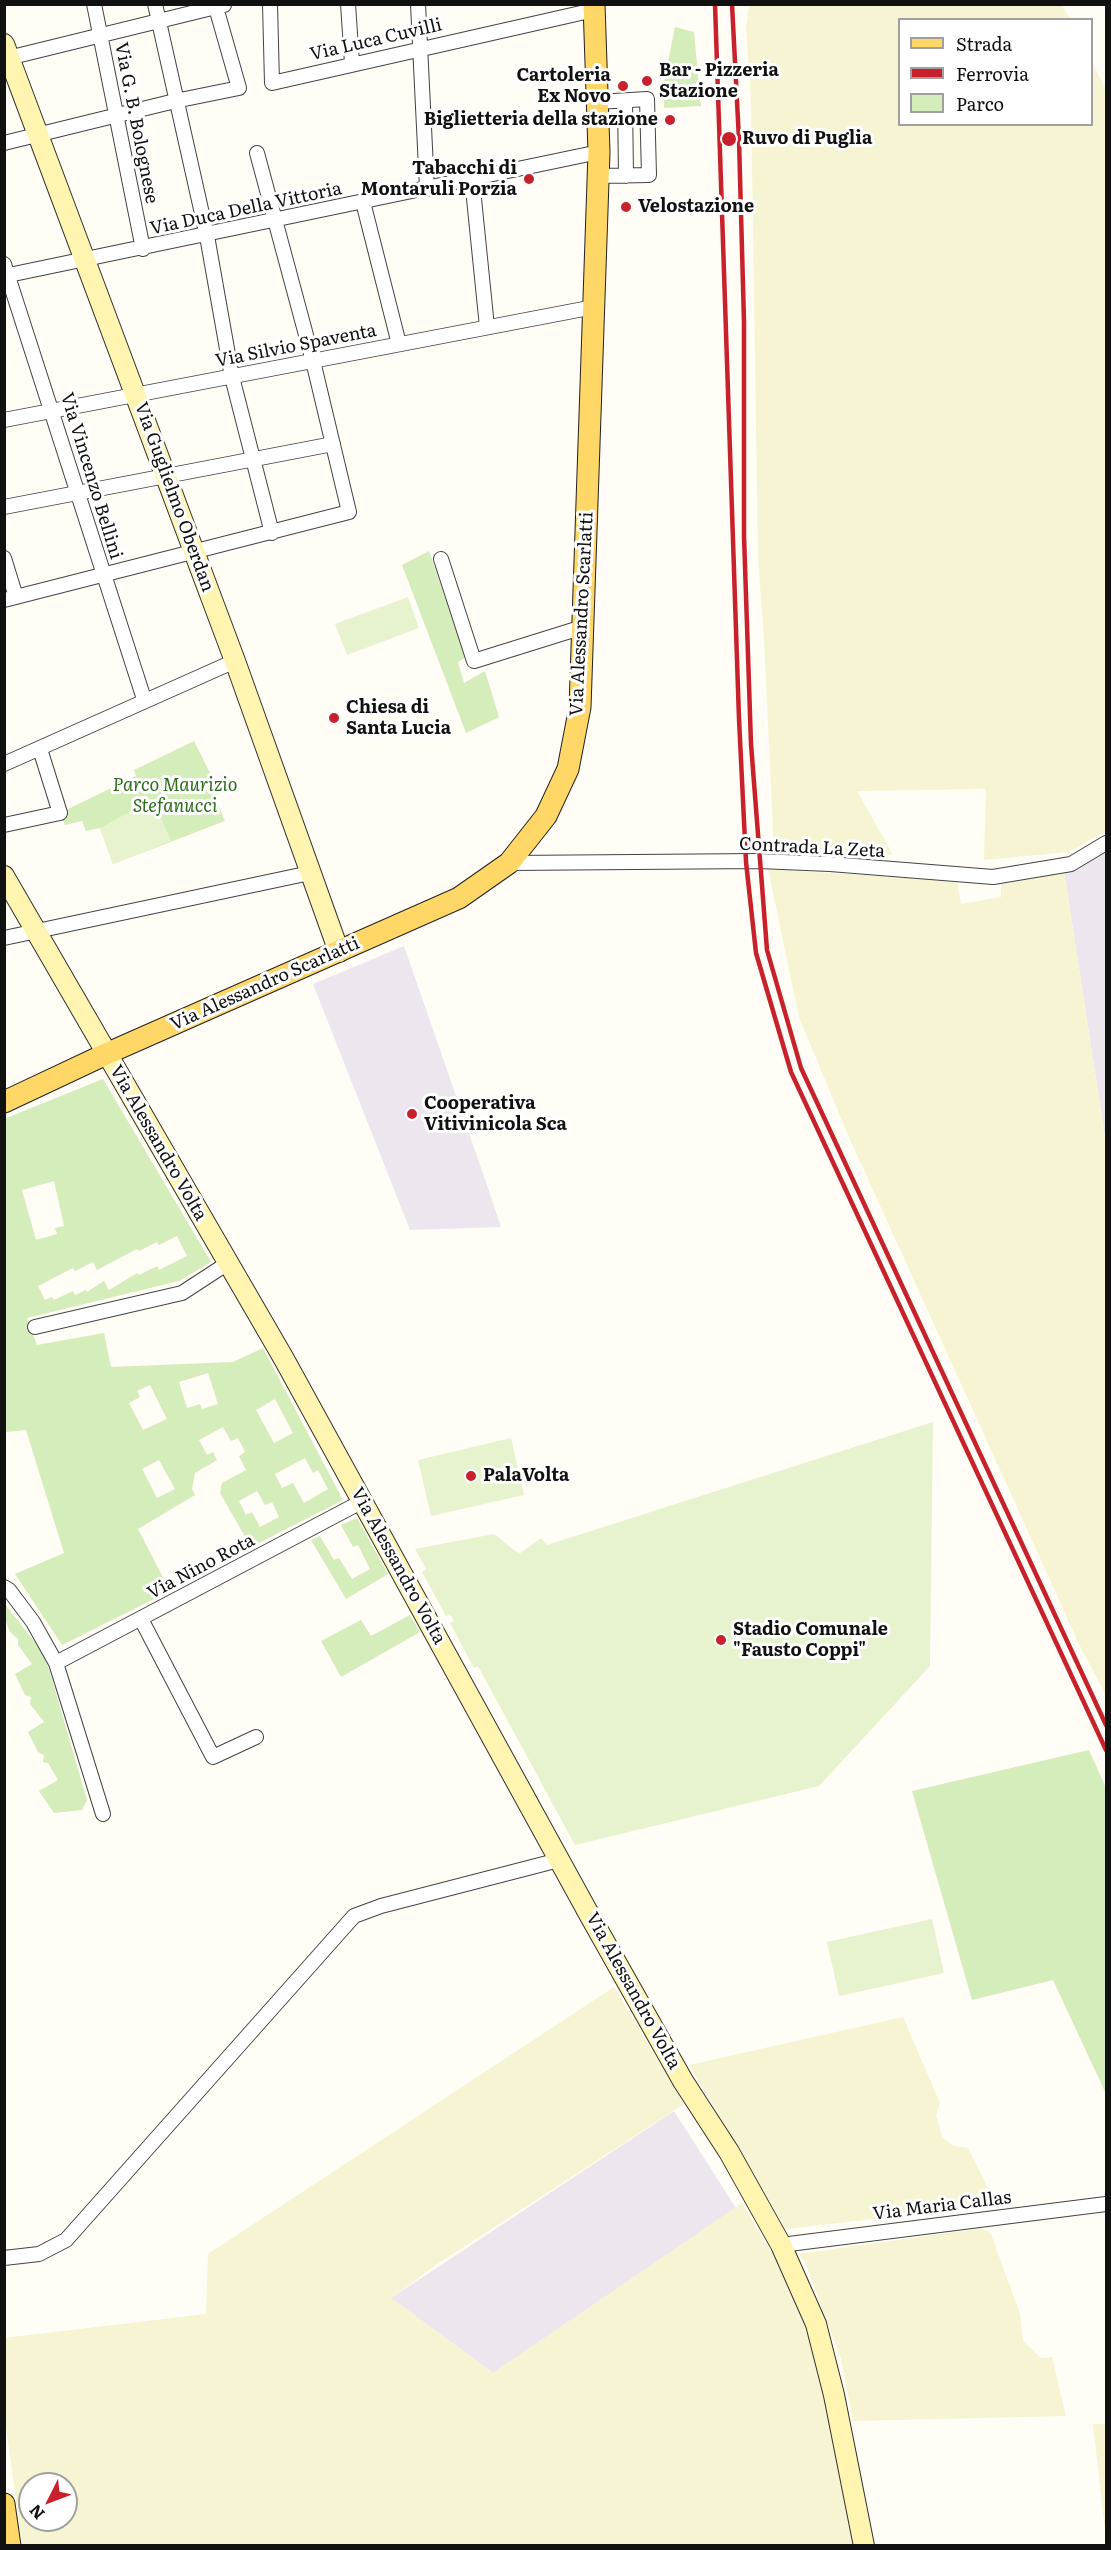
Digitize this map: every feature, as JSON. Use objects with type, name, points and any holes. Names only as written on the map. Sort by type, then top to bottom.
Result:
[{"type":"main road","name":"Via Alessandro Scarlatti","points":[[4,1102],[106,1054],[459,898],[509,863],[546,816],[568,769],[580,707],[599,152],[594,7]]},
{"type":"main road","points":[[4,2504],[10,2546]]},
{"type":"street","name":"Via G. B. Bolognese","points":[[94,4],[114,115],[143,249]]},
{"type":"street","points":[[155,4],[207,236],[232,377],[272,533]]},
{"type":"street","name":"Via Luca Cuvilli","points":[[270,4],[272,83],[594,7]]},
{"type":"street","points":[[348,4],[352,63]]},
{"type":"street","points":[[418,4],[427,189]]},
{"type":"street","points":[[4,143],[114,115],[239,88],[218,5],[159,22],[6,54]]},
{"type":"street","name":"Via Guglielmo Oberdan","points":[[6,54],[87,260],[235,661],[339,952]]},
{"type":"street","points":[[597,102],[647,99],[649,175],[598,176]]},
{"type":"street","points":[[625,100],[626,176]]},
{"type":"street","name":"Via Duca Della Vittoria","points":[[6,272],[143,249],[599,152]]},
{"type":"street","points":[[4,558],[10,599],[103,574],[194,554],[349,512],[313,361],[257,153]]},
{"type":"street","points":[[472,179],[487,327]]},
{"type":"street","points":[[363,202],[399,344]]},
{"type":"street","name":"Via Vincenzo Bellini","points":[[6,272],[144,699]]},
{"type":"street","name":"Via Silvio Spaventa","points":[[4,420],[594,307]]},
{"type":"street","points":[[4,507],[333,444]]},
{"type":"street","points":[[441,559],[474,661],[583,627]]},
{"type":"street","points":[[4,764],[40,750],[144,699],[235,661]]},
{"type":"street","points":[[4,825],[60,813],[40,750]]},
{"type":"street","name":"Contrada La Zeta","points":[[509,863],[771,862],[993,877],[1071,864],[1107,843]]},
{"type":"street","points":[[4,938],[35,929],[310,873]]},
{"type":"street","name":"Via Alessandro Volta","points":[[4,876],[363,1501],[559,1860],[683,2081],[729,2152],[781,2245],[816,2324],[834,2395],[864,2546]]},
{"type":"street","points":[[35,1327],[182,1293],[228,1263]]},
{"type":"street","name":"Via Nino Rota","points":[[56,1663],[363,1501]]},
{"type":"street","points":[[4,1587],[9,1590],[33,1622],[56,1663],[103,1814]]},
{"type":"street","points":[[141,1619],[213,1757],[256,1737]]},
{"type":"street","points":[[4,2258],[39,2254],[66,2240],[354,1916],[381,1906],[559,1860]]},
{"type":"street","name":"Via Maria Callas","points":[[781,2245],[1107,2204]]},
{"type":"shaded area","points":[[749,5],[1062,5],[1069,18],[898,18],[898,126],[1093,126],[1093,64],[1106,90],[1106,831],[1069,852],[984,860],[986,789],[857,791],[893,855],[774,850],[758,556],[751,100],[746,28]]},
{"type":"shaded area","points":[[1106,845],[1106,1144],[1064,871]]},
{"type":"shaded area","points":[[768,869],[957,881],[961,904],[1001,897],[1001,884],[1064,871],[1106,1144],[1106,1695],[1080,1646],[848,1135],[799,1017]]},
{"type":"shaded area","name":"Cooperativa Vitivinicola Sca","points":[[404,946],[501,1227],[410,1230],[313,984]]},
{"type":"shaded area","points":[[614,1987],[684,2104],[436,2265],[391,2298],[493,2373],[742,2203],[799,2299],[824,2391],[856,2545],[22,2545],[20,2532],[78,2532],[78,2472],[18,2472],[18,2515],[5,2419],[4,2338],[206,2314],[208,2254]]},
{"type":"shaded area","points":[[903,2017],[940,2103],[936,2115],[942,2137],[953,2146],[968,2148],[990,2192],[987,2206],[786,2229],[689,2065]]},
{"type":"shaded area","points":[[674,2111],[736,2208],[493,2373],[391,2298]]},
{"type":"shaded area","points":[[982,2228],[991,2234],[1020,2314],[1023,2341],[1041,2358],[1052,2357],[1066,2416],[853,2421],[841,2359],[805,2262],[798,2254]]},
{"type":"shaded area","points":[[1093,2424],[1106,2424],[1106,2539]]},
{"type":"green space","points":[[675,27],[694,32],[701,106],[664,108],[664,82]]},
{"type":"green space","points":[[429,551],[466,657],[458,662],[464,683],[485,671],[499,717],[466,733],[402,565]]},
{"type":"green space","points":[[408,597],[419,628],[347,655],[335,624]]},
{"type":"green space","name":"Parco Maurizio Stefanucci","points":[[194,741],[219,791],[216,800],[225,821],[113,864],[100,828],[86,831],[82,821],[65,825],[60,813],[136,776],[134,770]]},
{"type":"green space","points":[[153,799],[171,841],[113,864],[100,828]]},
{"type":"green space","points":[[103,1079],[211,1262],[179,1281],[27,1318],[37,1345],[104,1333],[111,1367],[233,1362],[263,1348],[343,1500],[251,1547],[220,1493],[222,1483],[246,1470],[239,1456],[245,1452],[238,1438],[231,1441],[223,1427],[199,1440],[207,1455],[213,1452],[217,1460],[195,1473],[192,1489],[195,1495],[138,1529],[170,1591],[62,1645],[15,1574],[64,1553],[26,1430],[5,1432],[4,1119]],"holes":[[[54,1181],[64,1226],[55,1228],[57,1234],[36,1240],[22,1190]],[[177,1236],[187,1256],[159,1270],[157,1266],[139,1275],[137,1273],[109,1290],[104,1281],[87,1292],[86,1290],[75,1295],[73,1291],[54,1300],[52,1297],[45,1300],[38,1286],[73,1268],[75,1271],[93,1262],[97,1270],[137,1249],[139,1251],[157,1242],[159,1245]],[[208,1373],[218,1404],[202,1409],[200,1404],[187,1408],[179,1382]],[[150,1385],[167,1419],[143,1430],[129,1403],[140,1397],[137,1391]],[[275,1399],[293,1433],[274,1443],[256,1410]],[[305,1458],[313,1473],[318,1470],[328,1489],[304,1503],[293,1483],[282,1488],[275,1474]],[[159,1460],[175,1489],[157,1498],[142,1469]],[[257,1491],[265,1505],[272,1502],[279,1517],[260,1527],[252,1512],[246,1515],[239,1501]]]},
{"type":"green space","name":"Stadio Comunale \"Fausto Coppi\"","points":[[933,1422],[930,1666],[819,1786],[575,1845],[478,1666],[474,1668],[450,1623],[454,1621],[450,1614],[446,1616],[422,1572],[426,1569],[415,1549],[494,1534],[519,1554],[541,1538],[547,1545]]},
{"type":"green space","name":"PalaVolta","points":[[511,1438],[524,1495],[431,1516],[418,1460]]},
{"type":"green space","points":[[357,1518],[388,1574],[346,1599],[311,1540],[320,1536],[334,1560],[339,1558],[352,1579],[370,1569],[358,1545],[353,1547],[341,1525]]},
{"type":"green space","points":[[4,1603],[41,1650],[49,1669],[87,1800],[82,1810],[54,1813],[39,1791],[58,1780],[48,1763],[43,1762],[44,1755],[38,1752],[28,1732],[44,1722],[30,1704],[31,1697],[25,1695],[15,1674],[32,1664],[18,1645],[18,1639],[10,1632],[5,1619]]},
{"type":"green space","points":[[410,1615],[420,1632],[341,1677],[321,1641],[361,1620],[371,1636]]},
{"type":"green space","points":[[1089,1750],[1106,1788],[1106,2094],[1053,1980],[972,2000],[912,1791]]},
{"type":"green space","points":[[932,1919],[944,1973],[839,1996],[827,1942]]},
{"type":"railway","points":[[715,4],[739,719],[746,862],[756,953],[791,1072],[1106,1750]]},
{"type":"railway","points":[[732,4],[739,140],[744,322],[744,536],[751,744],[767,950],[801,1068],[1106,1725]]},
{"type":"place","name":"Bar - Pizzeria Stazione","points":[[647,81]]},
{"type":"place","name":"Cartoleria Ex Novo","points":[[623,86]]},
{"type":"place","name":"Biglietteria della stazione","points":[[670,120]]},
{"type":"place","name":"Ruvo di Puglia","points":[[729,139]]},
{"type":"place","name":"Tabacchi di Montaruli Porzia","points":[[529,179]]},
{"type":"place","name":"Velostazione","points":[[626,207]]},
{"type":"place","name":"Chiesa di Santa Lucia","points":[[334,718]]},
{"type":"place","name":"Cooperativa Vitivinicola Sca","points":[[412,1114]]},
{"type":"place","name":"PalaVolta","points":[[471,1476]]},
{"type":"place","name":"Stadio Comunale \"Fausto Coppi\"","points":[[721,1640]]}]
